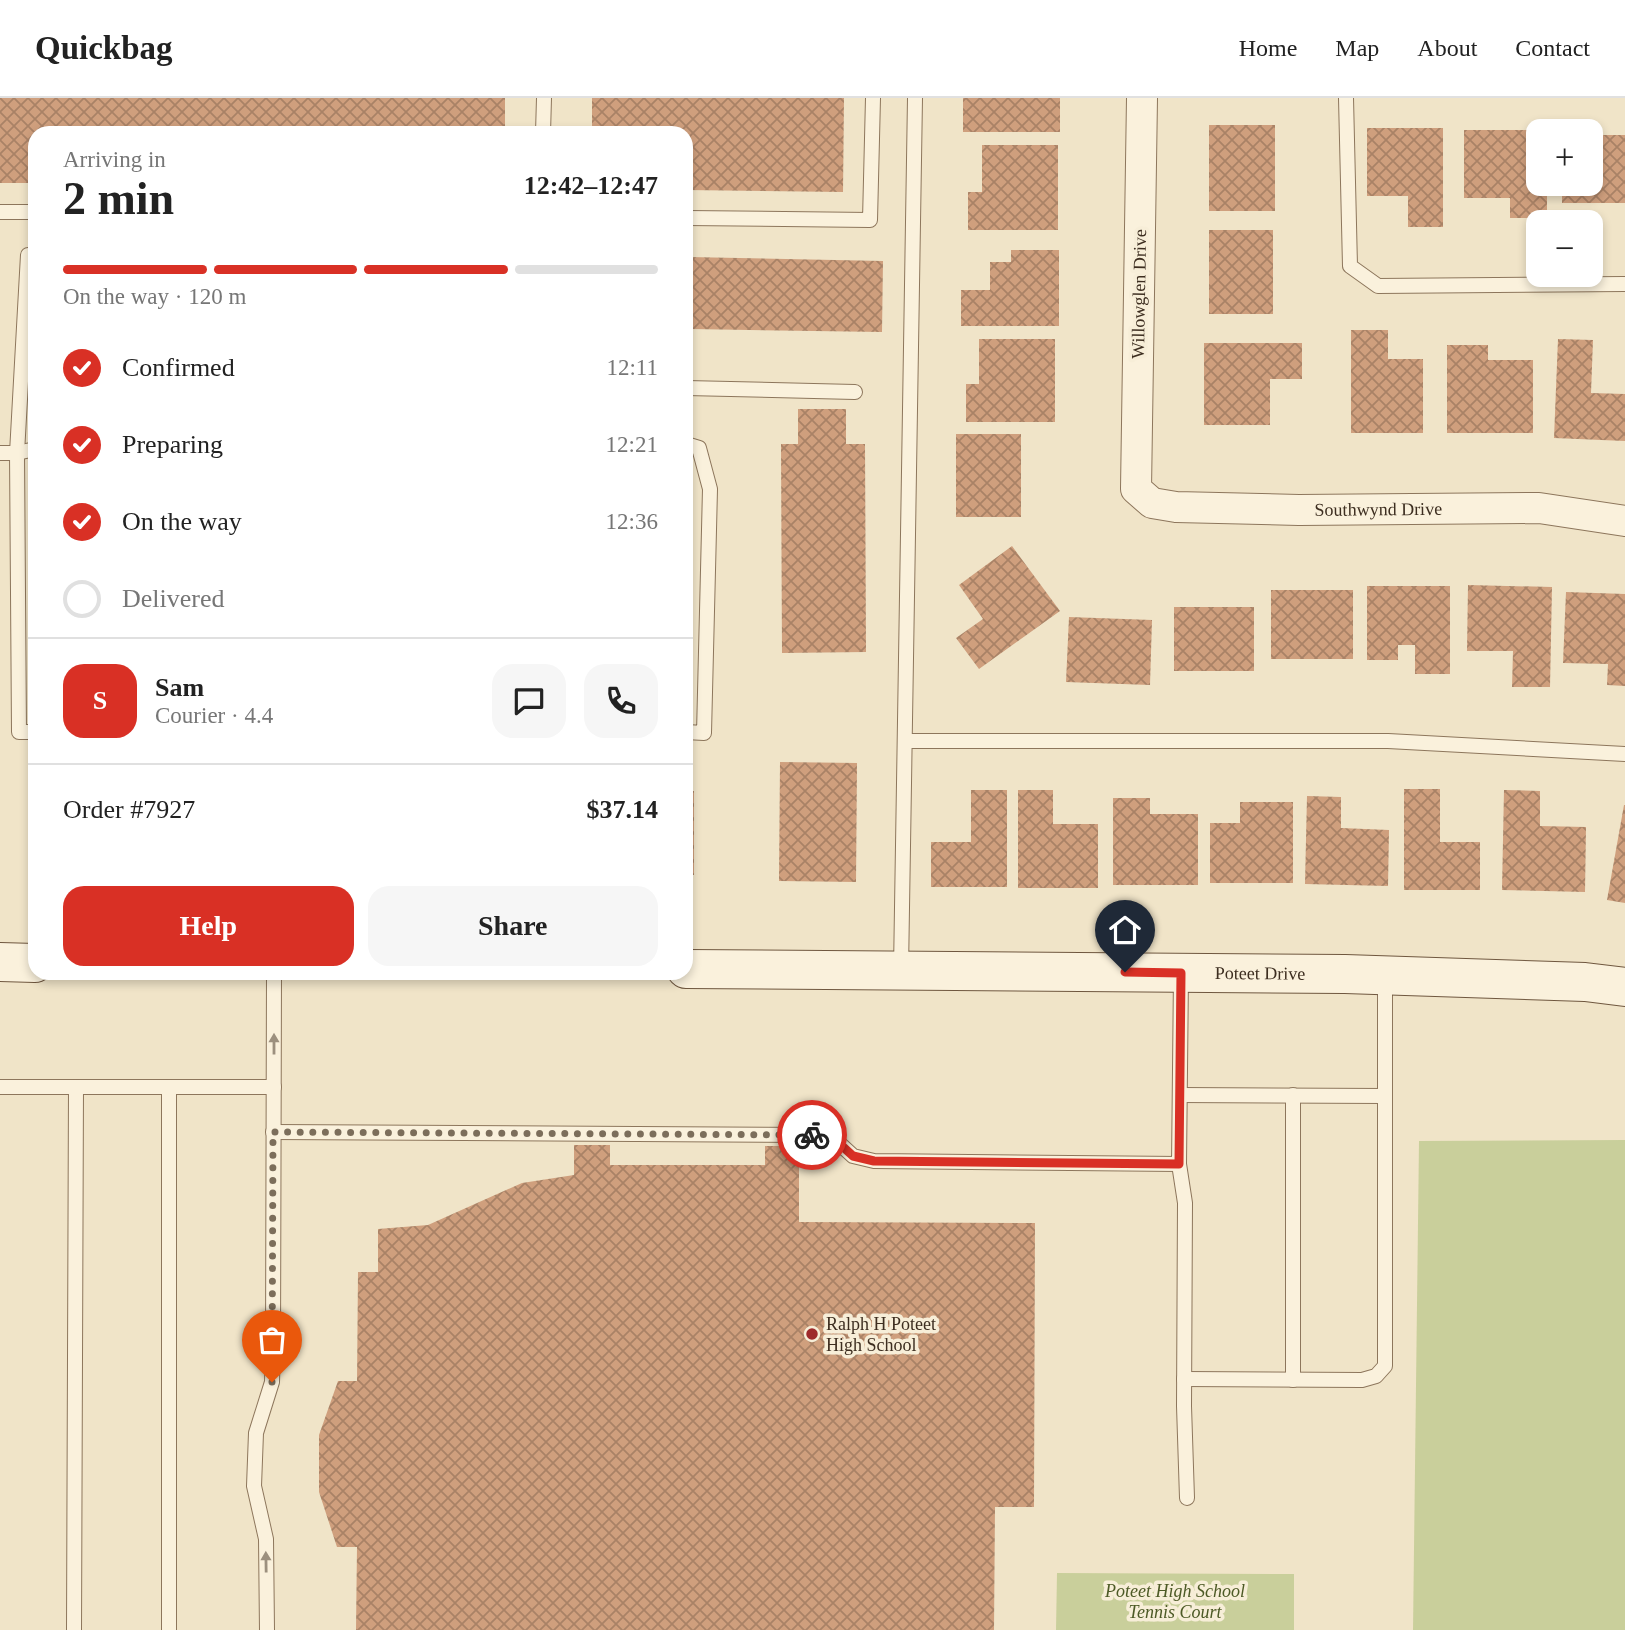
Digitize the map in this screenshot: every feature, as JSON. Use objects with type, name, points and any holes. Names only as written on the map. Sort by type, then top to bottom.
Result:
[{"type":"street","name":"Willowglen Drive","points":[[1136,489],[1142,98]]},
{"type":"street","name":"Southwynd Drive","points":[[1136,489],[1152,503],[1175,507],[1299,510],[1539,508],[1625,521]]},
{"type":"street","points":[[0,962],[28,963]]},
{"type":"street","name":"Poteet Drive","points":[[693,970],[1385,975],[1586,982],[1625,987]]},
{"type":"lane","points":[[543,126],[544,98]]},
{"type":"lane","points":[[693,218],[870,219],[873,98]]},
{"type":"lane","points":[[901,971],[915,98]]},
{"type":"lane","points":[[1346,98],[1350,266],[1378,286],[1625,284]]},
{"type":"lane","points":[[0,212],[28,212]]},
{"type":"lane","points":[[28,255],[17,453],[19,732],[28,732]]},
{"type":"lane","points":[[693,388],[855,392]]},
{"type":"lane","points":[[693,446],[699,448],[710,489],[705,733],[693,732]]},
{"type":"lane","points":[[0,453],[28,451]]},
{"type":"lane","points":[[906,741],[1388,741],[1625,754]]},
{"type":"lane","points":[[1181,973],[1179,1164],[1185,1203],[1184,1379],[1187,1498]]},
{"type":"lane","points":[[1184,1379],[1362,1380],[1376,1376],[1385,1366],[1385,975]]},
{"type":"lane","points":[[267,1630],[266,1539],[254,1486],[256,1433],[272,1382],[274,980]]},
{"type":"lane","points":[[0,1087],[274,1087]]},
{"type":"lane","points":[[74,1630],[75,1087]]},
{"type":"lane","points":[[169,1087],[169,1630]]},
{"type":"lane","points":[[1180,1095],[1385,1096]]},
{"type":"lane","points":[[1293,1095],[1293,1380]]},
{"type":"lane","points":[[273,1132],[830,1135],[853,1156],[874,1161],[1179,1164]]},
{"type":"green space","points":[[1625,1140],[1625,1630],[1413,1630],[1419,1141]]},
{"type":"green space","name":"Poteet High School Tennis Court","points":[[1057,1573],[1294,1574],[1294,1630],[1056,1630]]},
{"type":"building","points":[[0,98],[505,98],[505,126],[28,126],[28,183],[0,183]]},
{"type":"building","points":[[592,98],[844,98],[843,192],[693,190],[693,126],[592,126]]},
{"type":"building","points":[[963,98],[1060,98],[1060,132],[963,132]]},
{"type":"building","points":[[1209,125],[1275,125],[1275,211],[1209,211]]},
{"type":"building","points":[[1367,128],[1443,128],[1443,227],[1408,227],[1408,196],[1367,196]]},
{"type":"building","points":[[1464,130],[1526,130],[1526,196],[1547,196],[1547,210],[1526,210],[1526,218],[1510,218],[1510,198],[1464,198]]},
{"type":"building","points":[[1603,135],[1625,135],[1625,203],[1562,203],[1562,196],[1603,196]]},
{"type":"building","points":[[982,145],[1058,145],[1058,230],[968,230],[968,192],[982,192]]},
{"type":"building","points":[[1209,230],[1273,230],[1273,314],[1209,314]]},
{"type":"building","points":[[1011,250],[1059,250],[1059,326],[961,326],[961,290],[990,290],[990,262],[1011,262]]},
{"type":"building","points":[[693,257],[883,261],[882,332],[693,329]]},
{"type":"building","points":[[1351,330],[1388,330],[1388,359],[1423,359],[1423,433],[1351,433]]},
{"type":"building","points":[[979,339],[1055,339],[1055,422],[966,422],[966,384],[979,384]]},
{"type":"building","points":[[1558,339],[1593,340],[1591,393],[1625,394],[1625,441],[1554,438]]},
{"type":"building","points":[[1204,343],[1302,343],[1302,379],[1270,379],[1270,425],[1204,425]]},
{"type":"building","points":[[1447,345],[1488,345],[1488,360],[1533,360],[1533,433],[1447,433]]},
{"type":"building","points":[[798,409],[846,409],[846,444],[865,444],[866,652],[782,653],[781,444],[798,444]]},
{"type":"building","points":[[956,434],[1021,434],[1021,517],[956,517]]},
{"type":"building","points":[[1012,546],[1060,611],[979,669],[956,638],[983,619],[959,585]]},
{"type":"building","points":[[1468,585],[1552,587],[1550,687],[1512,687],[1513,651],[1467,651]]},
{"type":"building","points":[[1367,586],[1450,586],[1450,674],[1415,674],[1415,645],[1398,645],[1398,660],[1367,660]]},
{"type":"building","points":[[1271,590],[1353,590],[1353,659],[1271,659]]},
{"type":"building","points":[[1566,592],[1625,594],[1625,686],[1607,685],[1608,664],[1563,663]]},
{"type":"building","points":[[1174,607],[1254,607],[1254,671],[1174,671]]},
{"type":"building","points":[[1069,617],[1152,620],[1150,685],[1066,682]]},
{"type":"building","points":[[780,762],[857,763],[856,882],[779,881]]},
{"type":"building","points":[[1404,789],[1440,789],[1440,842],[1480,842],[1480,890],[1404,890]]},
{"type":"building","points":[[971,790],[1007,790],[1007,887],[931,887],[931,842],[971,842]]},
{"type":"building","points":[[1018,790],[1053,790],[1053,824],[1098,824],[1098,888],[1018,888]]},
{"type":"building","points":[[1504,790],[1540,791],[1540,826],[1586,827],[1585,892],[1502,890]]},
{"type":"building","points":[[693,791],[694,791],[693,875]]},
{"type":"building","points":[[1307,796],[1341,797],[1341,828],[1389,830],[1388,886],[1305,884]]},
{"type":"building","points":[[1113,798],[1150,798],[1150,814],[1198,814],[1198,885],[1113,885]]},
{"type":"building","points":[[1240,802],[1293,802],[1293,883],[1210,883],[1210,823],[1240,823]]},
{"type":"building","points":[[1625,805],[1625,903],[1607,900]]},
{"type":"building","points":[[574,1145],[610,1145],[610,1165],[765,1165],[765,1146],[799,1146],[799,1222],[1035,1223],[1034,1507],[995,1507],[994,1630],[356,1630],[357,1547],[337,1547],[319,1492],[319,1435],[338,1381],[357,1381],[358,1272],[378,1272],[378,1229],[428,1225],[522,1183],[574,1175]]},
{"type":"way so far","points":[[272,1382],[273,1132],[812,1135]]},
{"type":"place","name":"Ralph H Poteet High School","points":[[812,1334]]},
{"type":"route","points":[[812,1135],[830,1135],[853,1156],[874,1161],[1179,1164],[1181,973],[1125,972]]}]
